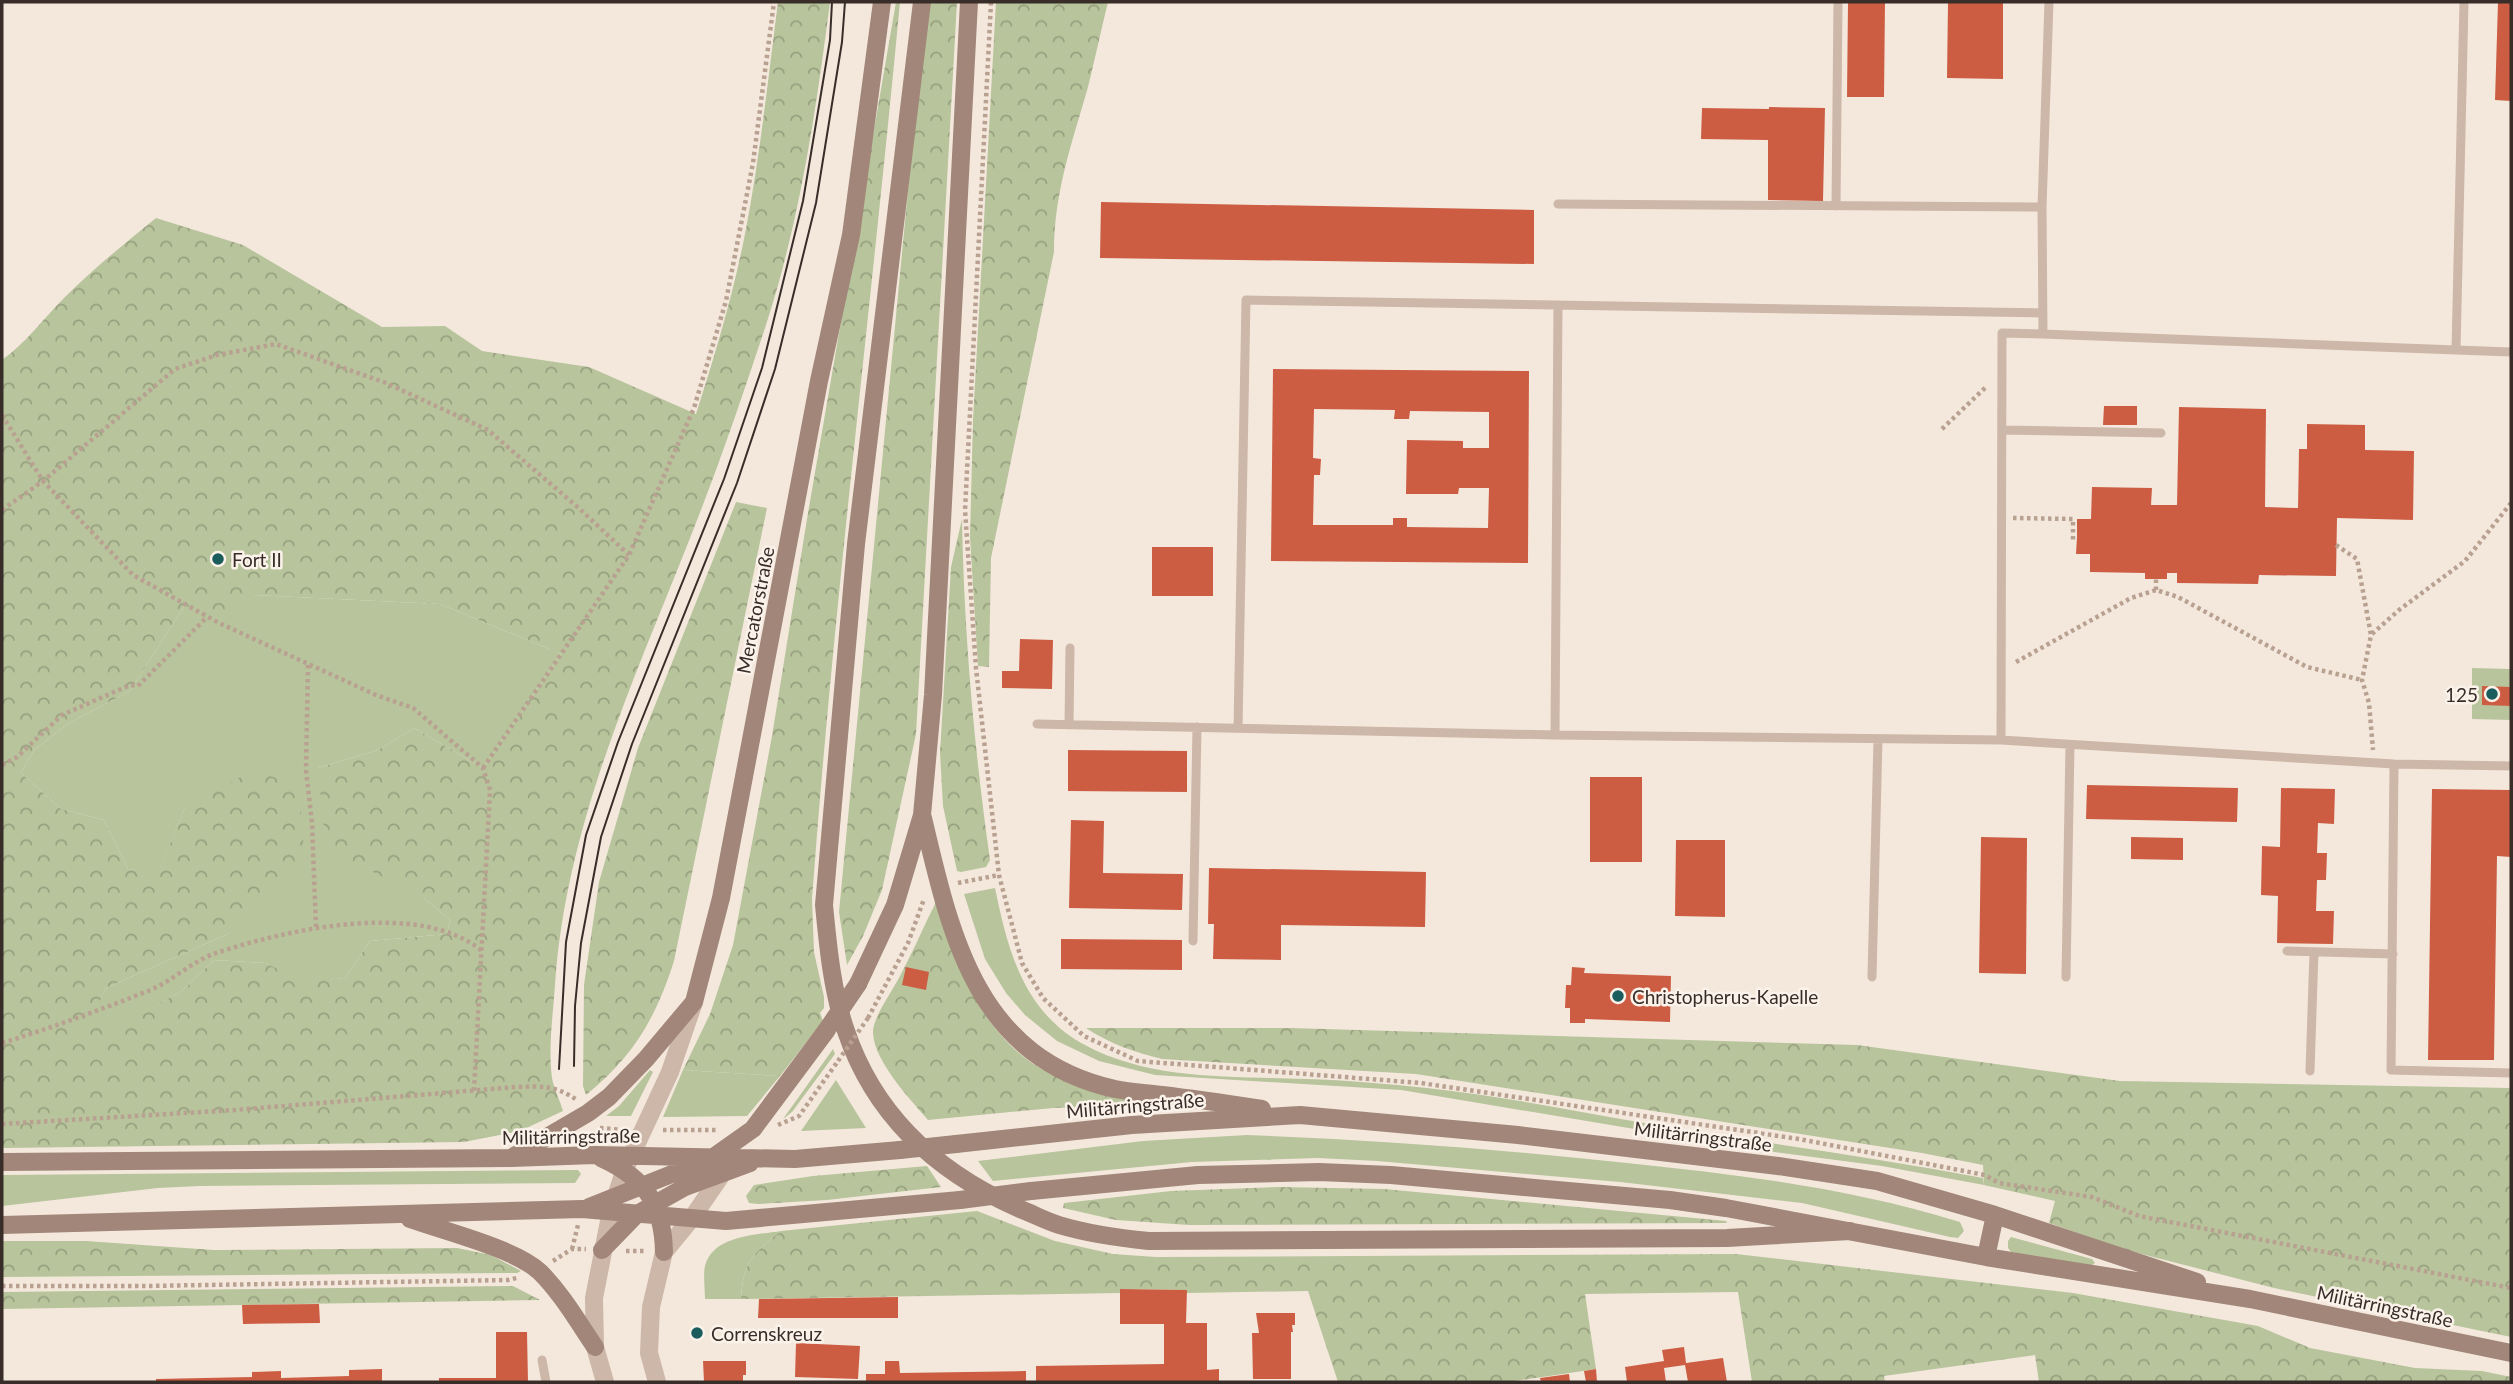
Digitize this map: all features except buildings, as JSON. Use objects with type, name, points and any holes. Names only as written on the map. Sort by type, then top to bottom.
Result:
[{"type":"main road","name":"Mercatorstraße","points":[[694,1002],[721,898],[819,382],[851,235],[882,2]]},
{"type":"main road","points":[[922,2],[856,544],[824,905],[829,952],[845,1030],[866,1078],[882,1103],[912,1140],[958,1176],[1004,1202],[1056,1224],[1102,1236],[1149,1241],[1713,1238],[1850,1231]]},
{"type":"main road","points":[[753,1129],[858,984],[895,905],[922,815],[933,695],[969,2]]},
{"type":"main road","points":[[922,815],[940,887],[973,981],[1000,1021],[1016,1039],[1041,1059],[1075,1076],[1115,1089],[1300,1115]]},
{"type":"main road","points":[[511,1158],[588,1113],[609,1097],[646,1059],[694,1002]]},
{"type":"main road","name":"Militärringstraße","points":[[2,1162],[595,1155],[628,1163],[723,1163],[900,1150],[1132,1125],[1300,1115],[1518,1135],[1778,1166],[1877,1181],[1995,1215],[2250,1299]]},
{"type":"main road","points":[[628,1163],[657,1210],[663,1230],[664,1252]]},
{"type":"main road","points":[[614,1203],[641,1186],[723,1163]]},
{"type":"main road","points":[[657,1210],[685,1187],[723,1163]]},
{"type":"main road","name":"Militärringstraße","points":[[2,1225],[582,1209],[614,1203],[637,1213],[657,1210],[692,1218],[738,1220],[1198,1175],[1319,1172],[1391,1175],[1670,1200],[1986,1257],[2250,1299],[2511,1353]]},
{"type":"main road","points":[[602,1250],[637,1213]]},
{"type":"main road","points":[[397,1214],[515,1255],[539,1270],[557,1291],[595,1347]]},
{"type":"main road","points":[[1986,1257],[1995,1215]]},
{"type":"street","name":"Mercatorstraße","points":[[605,1382],[595,1347],[594,1298],[602,1250],[628,1163],[670,1072],[694,1002]]},
{"type":"street","points":[[657,1382],[649,1353],[651,1307],[664,1252],[692,1218],[723,1163],[753,1129]]},
{"type":"lane","points":[[1836,206],[1838,2]]},
{"type":"lane","points":[[2043,334],[2042,207],[2049,2]]},
{"type":"lane","points":[[2455,350],[2464,2]]},
{"type":"lane","points":[[1558,204],[2042,207]]},
{"type":"lane","points":[[1238,728],[1246,300],[2042,313]]},
{"type":"lane","points":[[1555,735],[1558,304]]},
{"type":"lane","points":[[2001,740],[2002,333],[2511,352]]},
{"type":"lane","points":[[2002,430],[2161,433]]},
{"type":"lane","points":[[1069,725],[1070,648]]},
{"type":"lane","points":[[1037,724],[1555,735],[2001,740],[2374,763],[2511,766]]},
{"type":"lane","points":[[1193,941],[1197,727]]},
{"type":"lane","points":[[1872,977],[1878,739]]},
{"type":"lane","points":[[2066,977],[2070,745]]},
{"type":"lane","points":[[2394,764],[2391,1070],[2511,1073]]},
{"type":"lane","points":[[2287,951],[2393,954]]},
{"type":"lane","points":[[2309,1071],[2314,952]]},
{"type":"lane","points":[[541,1360],[546,1382]]},
{"type":"path","points":[[483,768],[629,555],[694,408],[726,301],[753,163],[774,2]]},
{"type":"path","points":[[991,2],[965,510],[976,668],[999,875],[1022,963],[1043,998],[1084,1036],[1138,1061],[1421,1083],[1799,1139],[1984,1175],[1999,1183],[2092,1197],[2139,1216],[2511,1288]]},
{"type":"path","points":[[2,510],[43,481],[175,369],[216,355],[276,344],[386,383],[488,430],[629,555]]},
{"type":"path","points":[[1942,429],[1987,386],[2002,385]]},
{"type":"path","points":[[2,415],[43,481],[133,575],[206,617],[376,695],[413,708],[483,768],[490,790],[474,1091]]},
{"type":"path","points":[[2371,635],[2399,610],[2465,561],[2511,503]]},
{"type":"path","points":[[2002,517],[2073,519],[2073,541]]},
{"type":"path","points":[[2336,545],[2357,559],[2371,635],[2362,681],[2369,703],[2374,763]]},
{"type":"path","points":[[2156,579],[2156,590]]},
{"type":"path","points":[[2001,669],[2131,598],[2156,590],[2178,597],[2307,667],[2362,681]]},
{"type":"path","points":[[2,765],[17,757],[62,715],[130,685],[138,686],[206,617]]},
{"type":"path","points":[[308,665],[306,769],[312,823],[316,927]]},
{"type":"path","points":[[753,1129],[784,1125],[799,1116],[868,1018],[908,943],[925,897],[932,889],[999,875]]},
{"type":"path","points":[[2,1043],[62,1025],[151,990],[211,955],[316,927],[379,923],[425,926],[469,940],[482,951]]},
{"type":"path","points":[[2,1124],[235,1110],[545,1086],[561,1089],[578,1101]]},
{"type":"path","points":[[2,1286],[146,1286],[521,1278]]},
{"type":"green space","points":[[778,2],[830,2],[806,165],[778,285],[749,377],[712,482],[606,754],[573,867],[562,925],[551,1043],[552,1078],[563,1111],[520,1131],[464,1142],[2,1148],[2,360],[86,277],[156,218],[243,245],[382,327],[445,326],[482,351],[589,367],[696,414],[723,325],[745,234]],"holes":[[[252,595],[440,604],[561,654],[483,768],[414,728],[378,750],[318,768],[326,848],[424,898],[450,920],[447,934],[370,941],[345,978],[303,982],[266,963],[214,960],[182,991],[120,1025],[94,1013],[106,988],[230,933],[295,874],[304,838],[298,786],[254,770],[185,807],[159,872],[128,869],[104,820],[61,809],[21,773],[34,750],[69,723],[130,691],[185,605],[219,623]]]},
{"type":"green space","points":[[896,2],[900,2],[831,675],[812,899],[814,952],[824,997],[824,1008],[820,1013],[823,1021],[780,1076],[683,1070],[710,1014],[733,945],[772,736]]},
{"type":"green space","points":[[926,2],[957,2],[916,734],[882,890],[863,936],[847,965],[839,912]]},
{"type":"green space","points":[[996,2],[1108,2],[1061,188],[1054,252],[991,558],[989,667],[978,666],[970,537],[973,420]]},
{"type":"green space","points":[[736,502],[767,508],[674,961],[659,1001],[641,1035],[617,1066],[586,1095],[583,1086],[584,985],[599,882],[638,748]]},
{"type":"green space","points":[[962,519],[971,690],[990,860],[986,867],[961,872],[957,871],[943,806],[940,753],[951,567]]},
{"type":"green space","points":[[252,595],[440,604],[561,654],[483,768],[414,728],[378,750],[318,768],[424,898],[450,920],[447,934],[370,941],[345,978],[303,983],[266,963],[214,960],[182,991],[120,1026],[93,1013],[106,988],[230,933],[185,807],[159,873],[128,869],[104,820],[61,809],[21,773],[34,750],[69,723],[130,691],[185,605]]},
{"type":"green space","name":"125","points":[[2472,668],[2511,669],[2511,720],[2472,719]]},
{"type":"green space","points":[[995,888],[1013,956],[1033,997],[1047,1015],[1085,1045],[1137,1065],[1193,1074],[1352,1081],[1458,1092],[1945,1171],[1983,1178],[1984,1185],[1882,1166],[1766,1151],[1401,1090],[1155,1075],[1099,1061],[1057,1041],[1025,1015],[1006,993],[985,959],[964,894]]},
{"type":"green space","points":[[937,900],[966,981],[996,1030],[1015,1050],[1038,1067],[1065,1080],[1164,1102],[1164,1105],[1053,1108],[928,1120],[886,1067],[879,1055],[873,1033],[880,1012]]},
{"type":"green space","points":[[1086,1028],[1291,1028],[1857,1045],[2120,1081],[2511,1088],[2511,1337],[2274,1288],[2126,1250],[2049,1223],[2055,1201],[1984,1185],[1983,1165],[1922,1153],[1416,1074],[1162,1059],[1122,1047]]},
{"type":"green space","points":[[833,1049],[835,1054],[792,1112],[783,1119]]},
{"type":"green space","points":[[650,1070],[653,1072],[631,1116],[606,1116],[619,1106]]},
{"type":"green space","points":[[683,1070],[780,1076],[747,1116],[663,1117]]},
{"type":"green space","points":[[836,1080],[866,1128],[801,1131]]},
{"type":"green space","points":[[1247,1135],[1484,1149],[1754,1178],[1919,1210],[1960,1222],[1964,1231],[1958,1238],[1950,1237],[1802,1203],[1620,1182],[1377,1161],[1318,1158],[1192,1162],[993,1181],[978,1161],[1143,1141]]},
{"type":"green space","points":[[927,1166],[941,1187],[827,1200],[758,1204],[749,1203],[746,1196],[754,1185],[813,1176]]},
{"type":"green space","points":[[578,1170],[581,1174],[575,1183],[200,1186],[158,1188],[2,1206],[2,1175]]},
{"type":"green space","points":[[1279,1187],[1384,1189],[1727,1223],[1189,1225],[1116,1220],[1063,1208],[1064,1203],[1171,1191]]},
{"type":"green space","points":[[977,1211],[1055,1241],[1113,1254],[1156,1257],[1736,1254],[2073,1293],[2258,1326],[2310,1348],[2415,1368],[2482,1371],[2511,1377],[2511,1382],[2039,1382],[2035,1355],[1884,1376],[1885,1382],[1752,1382],[1738,1292],[1585,1294],[1596,1369],[1508,1382],[1338,1382],[1308,1291],[1187,1293],[1186,1290],[1120,1289],[1120,1293],[741,1299],[744,1276],[751,1259],[781,1231]]},
{"type":"green space","points":[[781,1231],[751,1259],[744,1276],[741,1299],[705,1299],[705,1266],[717,1248],[737,1238]]},
{"type":"green space","points":[[2011,1237],[2092,1259],[2095,1263],[2091,1266],[2011,1252],[2008,1241]]},
{"type":"green space","points":[[2,1241],[86,1241],[214,1250],[457,1248],[491,1255],[521,1271],[2,1277]]},
{"type":"green space","points":[[513,1286],[540,1300],[2,1309],[2,1292]]},
{"type":"tram line","points":[[559,1069],[566,942],[586,835],[618,742],[724,479],[762,368],[803,201],[830,40],[832,2]]},
{"type":"tram line","points":[[574,1066],[575,1006],[581,943],[601,837],[632,744],[737,483],[775,369],[816,203],[842,42],[845,2]]},
{"type":"place","name":"Fort II","points":[[218,559]]},
{"type":"place","name":"125","points":[[2492,694]]},
{"type":"place","name":"Christopherus-Kapelle","points":[[1618,996]]},
{"type":"place","name":"Correnskreuz","points":[[697,1333]]}]
